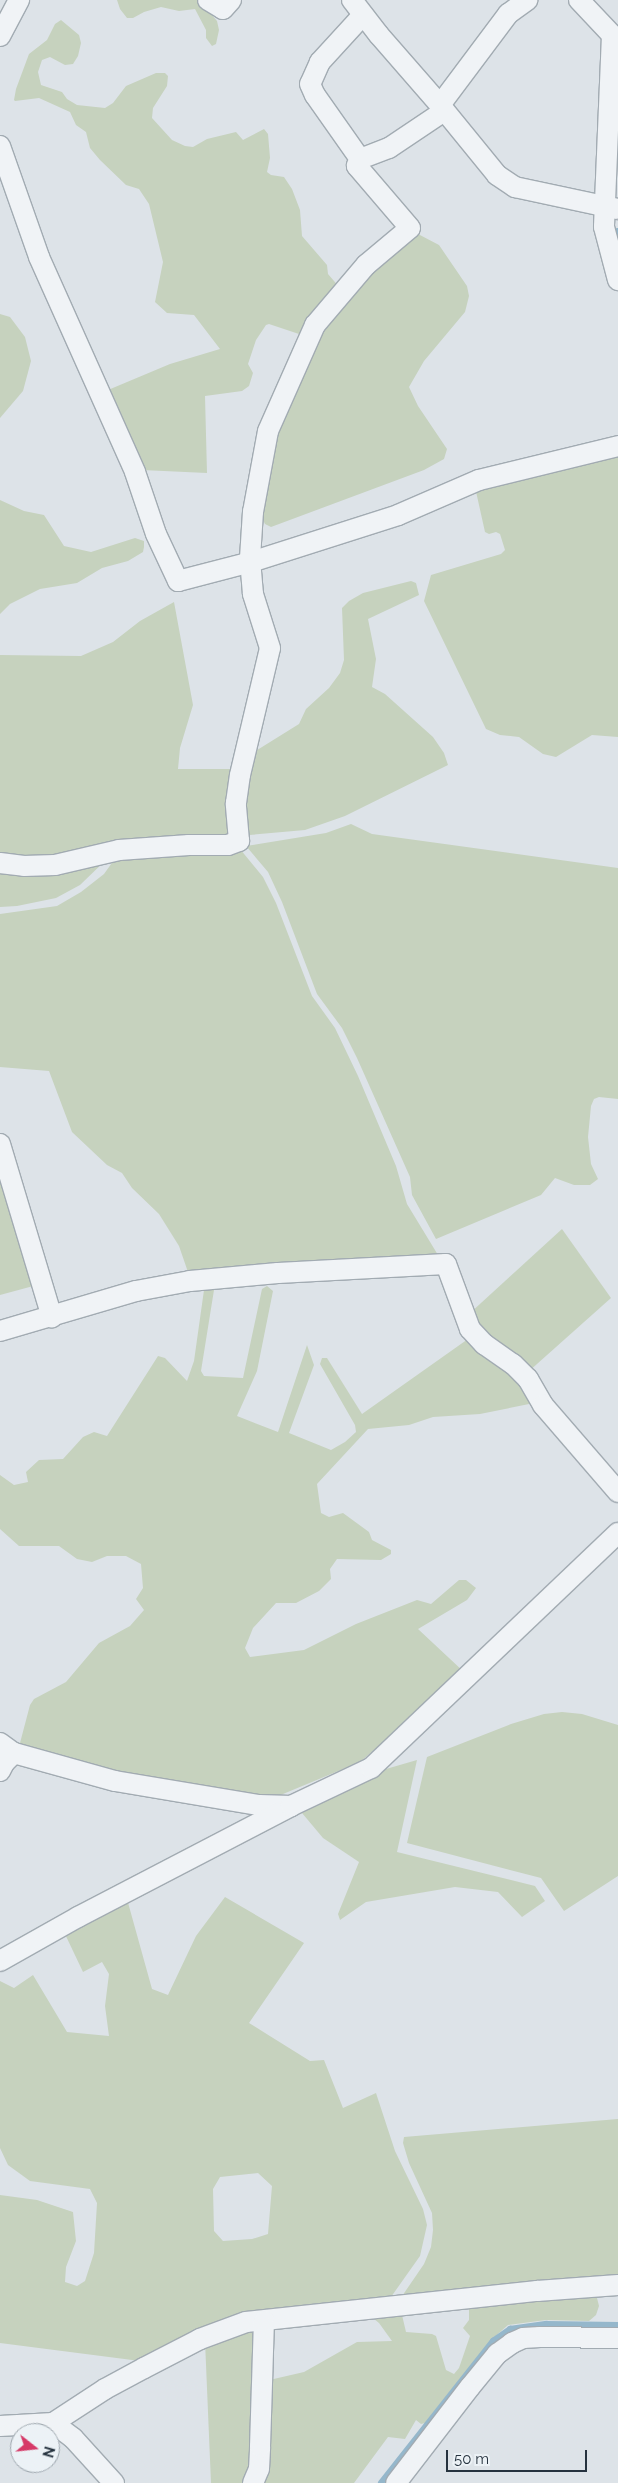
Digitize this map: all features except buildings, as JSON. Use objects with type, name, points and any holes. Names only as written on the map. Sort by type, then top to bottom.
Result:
[{"type":"street","points":[[0,36],[19,0]]},
{"type":"street","points":[[208,0],[224,9],[231,0]]},
{"type":"street","points":[[0,863],[24,866],[56,865],[120,850],[189,844],[228,845],[239,841],[236,803],[240,775],[270,648],[253,594],[251,562],[253,512],[268,431],[315,325],[366,265],[410,228],[357,166],[360,159],[389,148],[442,108],[508,14],[527,0]]},
{"type":"street","points":[[579,0],[612,35],[611,208],[604,227],[618,280]]},
{"type":"street","points":[[360,159],[314,95],[310,84],[320,62],[357,8],[497,175],[515,187],[611,208]]},
{"type":"street","points":[[0,146],[39,257],[60,299],[136,472],[156,534],[178,581],[251,562],[398,515],[479,480],[618,446]]},
{"type":"street","points":[[0,1144],[52,1317]]},
{"type":"street","points":[[0,1331],[136,1291],[190,1282],[278,1273],[446,1264],[470,1329],[484,1344],[513,1364],[528,1379],[543,1405],[618,1492]]},
{"type":"street","points":[[0,1961],[78,1917],[291,1806],[371,1768],[618,1533]]},
{"type":"street","points":[[0,1771],[7,1748],[115,1781],[259,1805],[291,1806]]},
{"type":"street","points":[[53,2423],[105,2389],[200,2339],[246,2322],[387,2306],[618,2285]]},
{"type":"street","points":[[253,2483],[259,2469],[264,2321]]},
{"type":"street","points":[[396,2483],[470,2386],[497,2354],[512,2343],[523,2338],[540,2337],[618,2338]]},
{"type":"street","points":[[60,2428],[73,2438],[114,2483]]},
{"type":"green space","points":[[117,0],[200,0],[216,10],[212,15],[217,21],[219,30],[216,44],[212,46],[206,38],[206,30],[195,9],[179,11],[161,7],[144,12],[133,18],[127,18],[120,9]]},
{"type":"green space","points":[[61,20],[79,35],[81,43],[78,56],[73,64],[65,65],[50,57],[42,60],[38,72],[41,85],[62,92],[67,99],[77,105],[105,108],[113,103],[126,86],[156,73],[165,73],[168,76],[167,86],[153,108],[152,118],[172,140],[185,146],[193,147],[207,139],[236,132],[243,140],[264,129],[268,134],[270,158],[267,172],[271,175],[284,177],[292,189],[300,210],[302,236],[327,265],[328,274],[340,288],[305,336],[269,324],[266,325],[256,340],[248,364],[253,373],[249,386],[242,391],[205,396],[207,473],[142,470],[108,390],[170,364],[220,349],[194,315],[167,313],[155,302],[163,262],[149,204],[139,189],[126,185],[100,160],[90,148],[86,132],[76,125],[70,112],[39,98],[14,100],[16,89],[29,54],[47,40],[55,24]]},
{"type":"green space","points":[[411,234],[418,234],[439,245],[467,286],[469,296],[465,312],[424,361],[409,387],[418,406],[447,449],[444,459],[424,470],[271,527],[265,524],[261,516],[274,433],[319,329],[368,273]]},
{"type":"green space","points":[[0,314],[10,317],[25,337],[31,361],[23,391],[0,418]]},
{"type":"green space","points":[[618,455],[618,737],[592,735],[556,757],[543,754],[519,737],[500,735],[486,729],[424,601],[431,575],[501,554],[505,550],[500,534],[485,532],[475,487]]},
{"type":"green space","points":[[0,500],[24,511],[44,515],[64,546],[91,552],[135,538],[144,541],[143,552],[128,561],[102,568],[77,583],[40,589],[10,604],[0,614]]},
{"type":"green space","points":[[411,581],[416,583],[419,595],[368,619],[376,659],[372,687],[385,694],[433,737],[444,753],[448,765],[345,816],[305,830],[249,835],[241,830],[249,755],[299,724],[306,709],[329,688],[340,673],[344,660],[342,608],[349,601],[363,593]]},
{"type":"green space","points":[[174,602],[193,705],[180,748],[178,769],[235,769],[233,834],[30,862],[0,858],[0,655],[81,656],[113,642],[140,621]]},
{"type":"green space","points":[[351,824],[372,834],[618,868],[618,1099],[599,1097],[594,1099],[591,1106],[588,1137],[591,1164],[598,1179],[590,1185],[574,1185],[555,1178],[541,1195],[436,1239],[412,1195],[410,1177],[357,1058],[342,1028],[317,994],[282,902],[268,872],[246,846],[326,833]]},
{"type":"green space","points":[[240,849],[263,877],[276,903],[312,996],[335,1028],[358,1076],[396,1166],[407,1204],[438,1255],[189,1275],[179,1246],[159,1214],[132,1188],[122,1173],[107,1165],[72,1132],[49,1071],[0,1067],[0,914],[57,906],[81,892],[104,874],[114,860]]},
{"type":"green space","points":[[108,858],[80,885],[56,898],[17,906],[0,907],[0,866]]},
{"type":"green space","points":[[0,1158],[37,1285],[0,1295]]},
{"type":"green space","points":[[562,1229],[611,1298],[528,1372],[493,1344],[469,1314]]},
{"type":"green space","points":[[267,1286],[273,1291],[257,1371],[237,1416],[278,1432],[307,1345],[314,1365],[289,1433],[331,1450],[345,1442],[356,1432],[355,1425],[320,1364],[322,1358],[327,1358],[362,1414],[468,1339],[511,1368],[534,1403],[480,1414],[433,1417],[409,1425],[368,1429],[317,1484],[321,1513],[329,1517],[343,1513],[369,1532],[372,1540],[391,1550],[391,1554],[381,1560],[337,1559],[330,1569],[331,1579],[319,1591],[296,1603],[276,1603],[253,1628],[245,1648],[250,1657],[304,1650],[356,1624],[417,1600],[431,1604],[459,1580],[466,1580],[476,1588],[467,1600],[418,1629],[464,1672],[360,1762],[271,1799],[113,1773],[24,1747],[20,1743],[30,1705],[34,1699],[66,1682],[99,1643],[130,1626],[144,1610],[136,1599],[143,1588],[141,1564],[126,1556],[107,1556],[92,1562],[77,1559],[59,1546],[19,1546],[0,1529],[0,1475],[14,1485],[28,1482],[26,1472],[39,1460],[63,1459],[83,1437],[94,1432],[107,1436],[158,1356],[165,1358],[187,1381],[194,1361],[204,1290],[207,1287],[212,1287],[214,1290],[201,1371],[204,1376],[243,1378],[262,1289]]},
{"type":"green space","points":[[562,1712],[582,1714],[618,1725],[618,1876],[564,1911],[541,1878],[407,1843],[427,1757],[511,1724],[544,1714]]},
{"type":"green space","points":[[417,1760],[397,1852],[535,1886],[545,1901],[522,1917],[498,1892],[455,1887],[366,1902],[340,1920],[338,1914],[359,1862],[323,1838],[302,1813],[386,1769]]},
{"type":"green space","points":[[225,1897],[304,1943],[249,2023],[310,2061],[324,2060],[343,2108],[376,2093],[395,2151],[423,2209],[427,2225],[420,2256],[391,2297],[256,2314],[140,2361],[0,2343],[0,2195],[37,2200],[73,2212],[76,2241],[66,2267],[65,2282],[77,2286],[85,2281],[94,2253],[97,2203],[90,2189],[30,2181],[8,2165],[0,2148],[0,1981],[14,1988],[33,1975],[67,2032],[109,2036],[105,2006],[109,1974],[102,1962],[83,1972],[64,1932],[127,1899],[152,1989],[168,1995],[196,1936]],"holes":[[[258,2173],[272,2186],[268,2234],[252,2239],[223,2241],[214,2231],[213,2189],[220,2177]]]},
{"type":"green space","points":[[618,2119],[618,2282],[398,2302],[424,2264],[431,2247],[433,2230],[432,2213],[409,2163],[403,2143],[404,2137]]},
{"type":"green space","points":[[591,2292],[597,2298],[599,2306],[596,2315],[589,2321],[546,2320],[508,2325],[491,2340],[425,2423],[421,2424],[416,2420],[405,2439],[388,2437],[354,2483],[258,2483],[265,2381],[304,2372],[357,2342],[392,2341],[379,2323],[368,2314],[402,2315],[406,2332],[436,2336],[446,2370],[454,2374],[459,2368],[470,2336],[463,2328],[469,2320],[469,2302]]},
{"type":"green space","points":[[257,2325],[249,2483],[211,2483],[205,2341]]},
{"type":"waterway","points":[[381,2483],[493,2341],[510,2329],[547,2324],[618,2325]]}]
